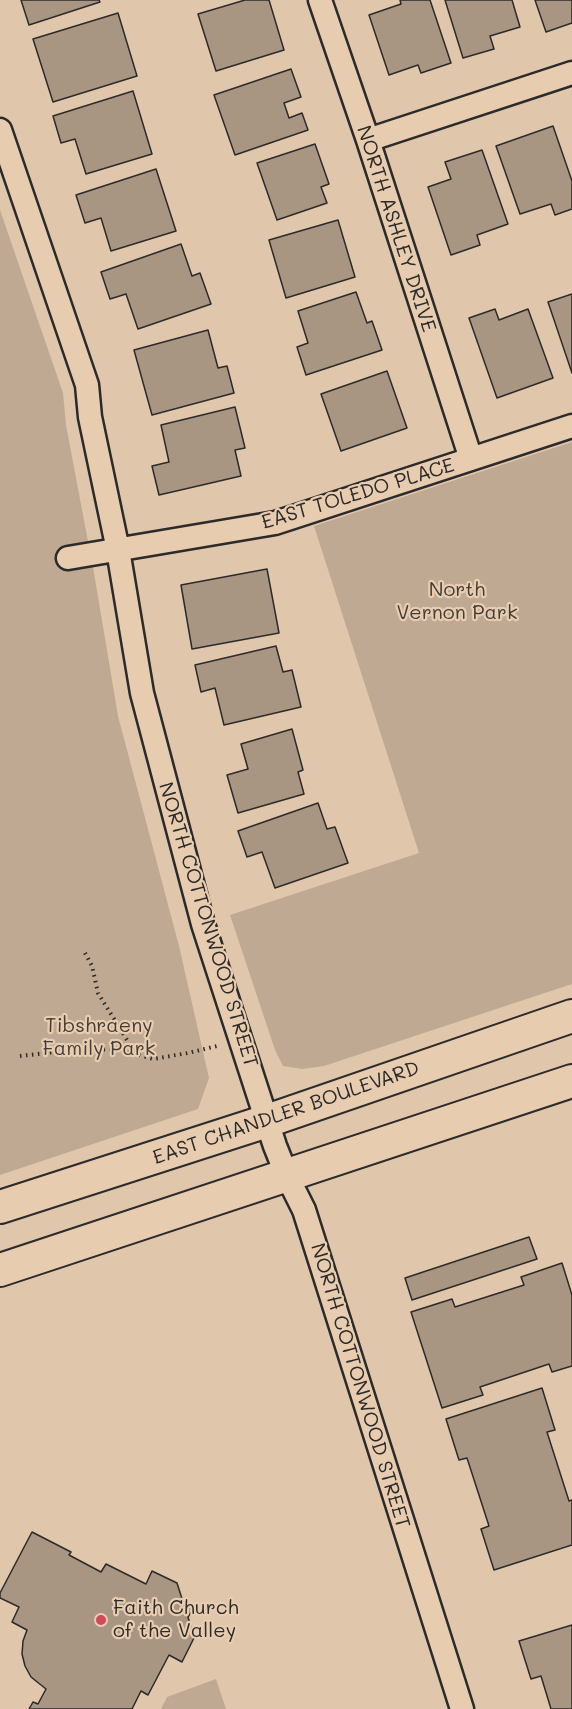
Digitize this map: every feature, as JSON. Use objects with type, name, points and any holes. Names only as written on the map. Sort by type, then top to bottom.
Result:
[{"type":"main road","name":"EAST CHANDLER BOULEVARD","points":[[0,1207],[267,1121],[572,1016]]},
{"type":"main road","points":[[0,1270],[572,1081]]},
{"type":"street","name":"NORTH ASHLEY DRIVE","points":[[320,0],[368,140],[471,459]]},
{"type":"street","points":[[368,140],[572,73]]},
{"type":"street","name":"NORTH COTTONWOOD STREET","points":[[0,130],[87,385],[90,417],[118,550],[142,693],[203,924],[286,1176],[304,1210],[462,1709]]},
{"type":"street","name":"EAST TOLEDO PLACE","points":[[68,558],[275,523],[572,426]]},
{"type":"path","points":[[85,953],[92,966],[98,993],[135,1054]]},
{"type":"path","points":[[20,1056],[82,1048],[122,1050],[153,1059],[188,1053],[241,1039]]},
{"type":"green space","name":"Tibshraeny Family Park","points":[[0,210],[63,393],[66,425],[118,716],[179,946],[209,1078],[198,1109],[0,1175]]},
{"type":"green space","name":"North Vernon Park","points":[[572,442],[572,984],[324,1066],[302,1069],[283,1066],[275,1050],[230,915],[419,853],[314,526]]},
{"type":"green space","points":[[216,1679],[226,1709],[161,1709],[167,1697]]},
{"type":"building","points":[[21,0],[99,0],[100,2],[29,25]]},
{"type":"building","points":[[245,0],[269,0],[284,50],[216,71],[198,14]]},
{"type":"building","points":[[400,0],[430,0],[451,63],[421,73],[418,65],[389,75],[369,15],[401,4]]},
{"type":"building","points":[[445,0],[512,0],[520,27],[490,36],[494,49],[463,58]]},
{"type":"building","points":[[535,0],[572,0],[572,23],[546,32]]},
{"type":"building","points":[[118,13],[137,76],[53,102],[33,39]]},
{"type":"building","points":[[291,69],[301,97],[284,103],[289,118],[302,113],[308,130],[235,155],[214,95]]},
{"type":"building","points":[[133,91],[152,154],[86,174],[75,139],[61,143],[53,116]]},
{"type":"building","points":[[553,126],[572,181],[572,209],[555,215],[551,204],[520,214],[496,146]]},
{"type":"building","points":[[315,144],[329,184],[321,187],[327,203],[277,220],[257,163]]},
{"type":"building","points":[[482,150],[508,224],[477,235],[480,245],[451,255],[428,187],[451,179],[445,162]]},
{"type":"building","points":[[156,169],[176,231],[111,251],[101,218],[85,223],[76,195]]},
{"type":"building","points":[[338,220],[355,277],[286,298],[269,240]]},
{"type":"building","points":[[181,244],[192,276],[200,273],[211,304],[138,329],[126,294],[110,299],[101,272]]},
{"type":"building","points":[[356,292],[367,323],[372,321],[382,350],[306,375],[297,347],[308,343],[298,311]]},
{"type":"building","points":[[572,294],[572,373],[548,302]]},
{"type":"building","points":[[495,309],[499,320],[528,309],[553,378],[497,398],[469,318]]},
{"type":"building","points":[[208,330],[218,368],[227,366],[234,393],[152,415],[134,350]]},
{"type":"building","points":[[387,371],[407,428],[341,451],[321,394]]},
{"type":"building","points":[[235,407],[245,448],[235,450],[241,476],[159,495],[152,466],[169,462],[161,425]]},
{"type":"building","points":[[267,569],[279,633],[192,649],[181,585]]},
{"type":"building","points":[[276,646],[283,672],[292,670],[301,707],[224,725],[215,688],[201,692],[195,665]]},
{"type":"building","points":[[292,729],[303,770],[298,772],[304,794],[238,813],[227,775],[248,769],[241,744]]},
{"type":"building","points":[[318,803],[327,829],[335,827],[348,863],[275,888],[262,852],[247,857],[238,831]]},
{"type":"building","points":[[529,1237],[537,1259],[412,1300],[405,1278]]},
{"type":"building","points":[[562,1263],[572,1295],[572,1366],[552,1372],[549,1364],[480,1387],[483,1395],[442,1408],[411,1312],[452,1299],[455,1307],[524,1285],[521,1277]]},
{"type":"building","points":[[542,1388],[555,1430],[547,1432],[569,1501],[572,1500],[572,1545],[494,1570],[481,1529],[489,1526],[467,1458],[459,1460],[446,1419]]},
{"type":"building","name":"Faith Church of the Valley","points":[[32,1532],[71,1552],[69,1555],[101,1572],[106,1564],[146,1584],[152,1571],[177,1583],[184,1605],[193,1609],[188,1617],[194,1638],[182,1662],[169,1655],[148,1695],[141,1691],[132,1709],[29,1709],[33,1702],[38,1704],[46,1689],[31,1677],[25,1666],[22,1654],[27,1630],[12,1622],[19,1607],[0,1598],[0,1593]]},
{"type":"building","points":[[572,1625],[572,1709],[551,1709],[541,1676],[531,1679],[519,1641]]},
{"type":"place","name":"Faith Church of the Valley","points":[[101,1620]]}]
